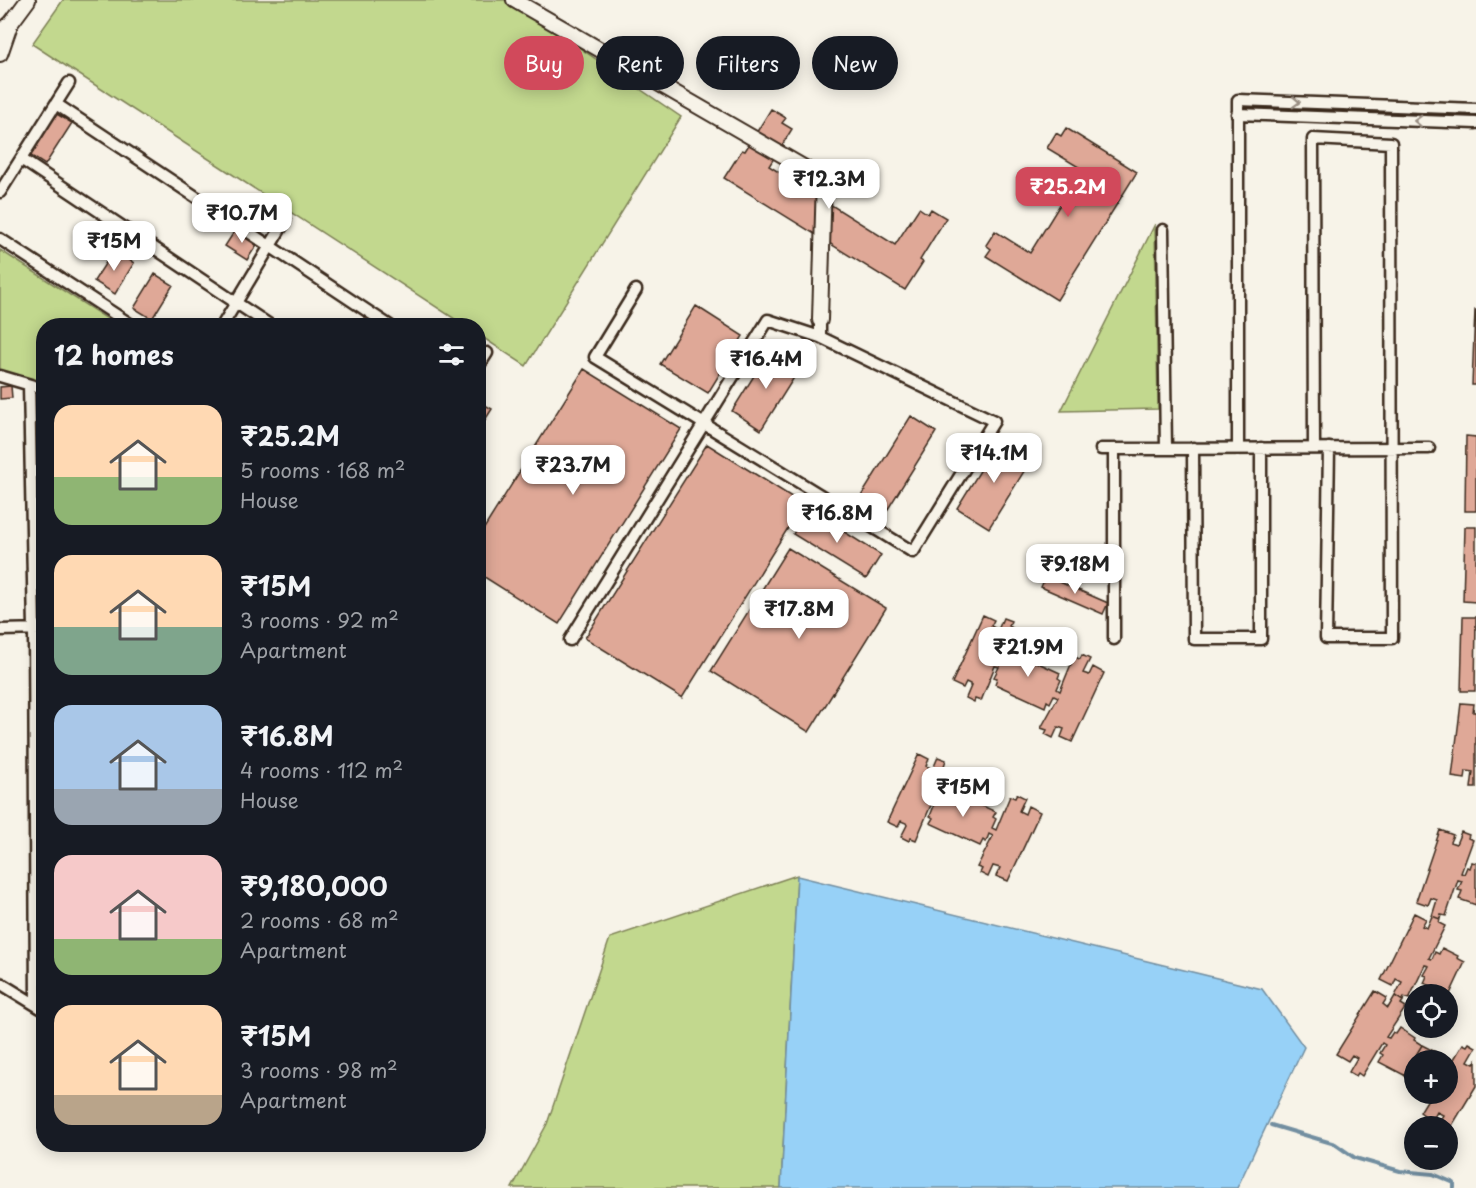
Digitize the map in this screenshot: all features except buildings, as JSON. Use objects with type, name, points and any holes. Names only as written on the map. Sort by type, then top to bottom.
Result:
[{"type":"street","points":[[0,33],[11,23],[28,0]]},
{"type":"street","points":[[514,0],[824,179],[820,337]]},
{"type":"street","points":[[0,54],[11,23]]},
{"type":"street","points":[[0,192],[69,83]]},
{"type":"street","points":[[1238,448],[1238,100],[1476,109]]},
{"type":"street","points":[[56,104],[378,318]]},
{"type":"street","points":[[1238,114],[1476,123]]},
{"type":"street","points":[[1314,448],[1313,139],[1391,143],[1392,638],[1326,638],[1329,448]]},
{"type":"street","points":[[21,159],[259,318]]},
{"type":"street","points":[[227,318],[285,221]]},
{"type":"street","points":[[1163,230],[1166,448]]},
{"type":"street","points":[[0,239],[121,318]]},
{"type":"street","points":[[570,640],[704,424],[768,320],[820,337],[994,421],[913,552],[704,424],[595,357],[636,290]]},
{"type":"street","points":[[0,376],[36,387]]},
{"type":"street","points":[[29,385],[36,556]]},
{"type":"street","points":[[1101,449],[1429,447]]},
{"type":"street","points":[[1193,448],[1194,639],[1262,639],[1261,448]]},
{"type":"street","points":[[1114,449],[1114,639]]},
{"type":"street","points":[[0,630],[36,629]]},
{"type":"street","points":[[0,983],[36,1006]]},
{"type":"green space","points":[[63,0],[509,0],[562,36],[504,36],[504,90],[584,90],[584,51],[596,59],[596,90],[641,90],[681,117],[526,366],[486,340],[486,318],[453,318],[32,44]]},
{"type":"green space","points":[[1155,224],[1158,409],[1061,411]]},
{"type":"green space","points":[[0,250],[106,318],[36,318],[36,380],[0,370]]},
{"type":"green space","points":[[797,875],[781,1188],[512,1188],[547,1124],[610,938]]},
{"type":"water","points":[[797,876],[1262,989],[1304,1047],[1237,1188],[781,1188]]},
{"type":"waterway","points":[[1271,1125],[1335,1144],[1355,1158],[1400,1171],[1433,1174],[1454,1183],[1454,1188]]}]
